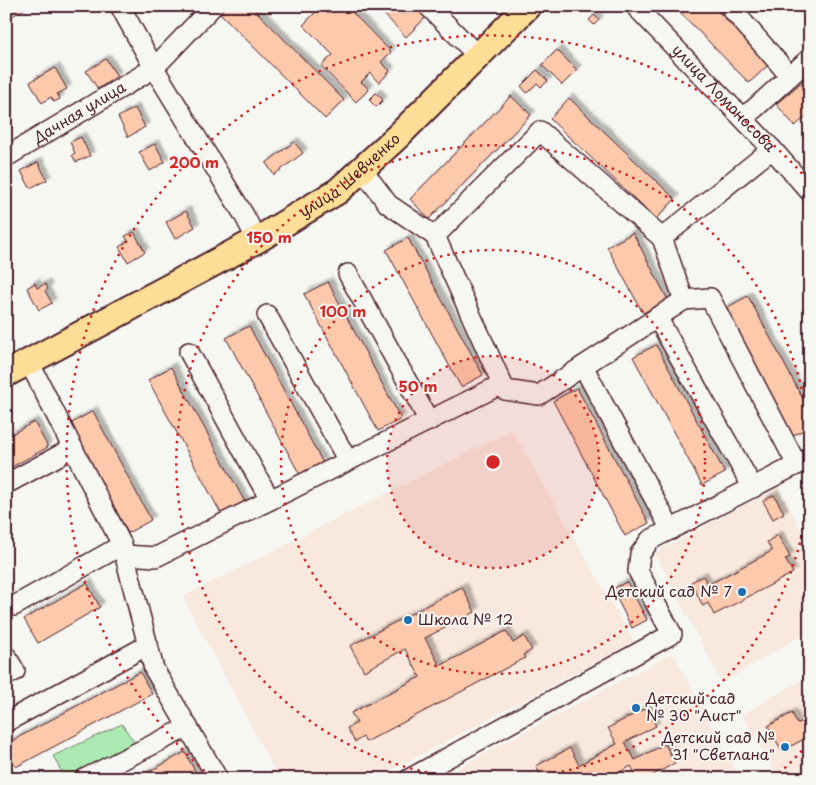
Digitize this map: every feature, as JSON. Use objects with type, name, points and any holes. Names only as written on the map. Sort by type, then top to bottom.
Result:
[{"type":"main road","name":"улица Шевченко","points":[[6,374],[257,240],[338,191],[398,136],[528,6]]},
{"type":"street","points":[[120,6],[154,68],[244,215],[257,240]]},
{"type":"street","name":"Дачная улица","points":[[6,157],[154,68],[213,6]]},
{"type":"street","points":[[428,6],[478,56]]},
{"type":"street","name":"улица Ломоносова","points":[[635,6],[808,185]]},
{"type":"street","points":[[728,6],[790,76]]},
{"type":"street","points":[[742,117],[754,110],[810,58]]},
{"type":"street","points":[[435,236],[540,131],[662,238],[684,300]]},
{"type":"street","points":[[662,238],[772,149]]},
{"type":"street","points":[[362,169],[388,204],[435,236],[505,390],[539,395],[684,300],[710,298],[803,462],[650,540],[640,554],[638,570],[672,634],[409,779]]},
{"type":"street","points":[[348,274],[429,421]]},
{"type":"street","points":[[267,315],[348,462]]},
{"type":"street","points":[[657,317],[752,488]]},
{"type":"street","points":[[189,352],[270,500]]},
{"type":"street","points":[[29,362],[123,550],[154,669],[218,779]]},
{"type":"street","points":[[583,366],[671,530]]},
{"type":"street","points":[[14,606],[123,550],[156,557],[502,384]]},
{"type":"street","points":[[6,484],[73,448]]},
{"type":"street","points":[[6,722],[148,644]]},
{"type":"street","points":[[6,656],[14,671],[6,676]]},
{"type":"street","points":[[84,779],[188,727]]},
{"type":"shaded area","points":[[138,6],[197,6],[192,13],[139,10]]},
{"type":"shaded area","name":"Школа № 12","points":[[512,430],[634,642],[374,779],[279,779],[183,597]]},
{"type":"shaded area","name":"Детский сад № 7","points":[[778,487],[810,547],[810,630],[722,683],[655,553]]},
{"type":"shaded area","name":"Детский сад № 30 \"Аист\"","points":[[673,653],[740,779],[437,779]]},
{"type":"shaded area","name":"Детский сад № 31 \"Светлана\"","points":[[810,675],[810,779],[779,779],[742,715]]},
{"type":"green space","points":[[122,724],[137,746],[65,778],[53,756]]},
{"type":"building","points":[[6,6],[22,6],[24,9],[6,20]]},
{"type":"building","points":[[163,6],[173,6],[165,11]]},
{"type":"building","points":[[225,6],[251,6],[344,100],[325,119],[219,12]]},
{"type":"building","points":[[322,6],[346,6],[391,52],[381,62],[390,71],[379,83],[370,73],[361,82],[369,89],[356,102],[321,66],[333,55],[303,25]]},
{"type":"building","points":[[376,6],[416,6],[426,17],[406,37]]},
{"type":"building","points":[[674,6],[713,6],[769,64],[749,83]]},
{"type":"building","points":[[594,15],[599,20],[594,25],[589,20]]},
{"type":"building","points":[[557,50],[577,70],[562,85],[542,65]]},
{"type":"building","points":[[106,59],[117,76],[98,89],[86,71]]},
{"type":"building","points":[[55,68],[67,89],[57,94],[60,99],[54,102],[51,97],[42,103],[30,82]]},
{"type":"building","points":[[537,70],[548,81],[541,87],[537,83],[527,93],[521,86]]},
{"type":"building","points":[[810,75],[810,113],[795,126],[776,104]]},
{"type":"building","points":[[376,93],[383,100],[376,107],[369,100]]},
{"type":"building","points":[[511,96],[531,115],[429,219],[410,199]]},
{"type":"building","points":[[569,98],[675,199],[656,219],[550,119]]},
{"type":"building","points":[[135,108],[145,127],[128,137],[118,117]]},
{"type":"building","points":[[81,137],[90,156],[76,162],[72,155],[75,153],[70,142]]},
{"type":"building","points":[[294,142],[303,153],[274,175],[266,163]]},
{"type":"building","points":[[155,144],[165,162],[150,171],[139,152]]},
{"type":"building","points":[[38,162],[47,180],[30,188],[21,171]]},
{"type":"building","points":[[186,211],[195,227],[175,239],[166,222]]},
{"type":"building","points":[[134,232],[145,252],[128,262],[119,247],[128,241],[125,236]]},
{"type":"building","points":[[633,233],[668,300],[643,313],[607,247]]},
{"type":"building","points":[[408,238],[483,375],[461,387],[386,250]]},
{"type":"building","points":[[328,282],[401,419],[378,431],[304,294]]},
{"type":"building","points":[[35,283],[37,288],[45,284],[48,289],[45,291],[52,303],[39,310],[27,288]]},
{"type":"building","points":[[748,296],[810,412],[810,427],[792,436],[724,309]]},
{"type":"building","points":[[249,326],[323,463],[300,475],[226,338]]},
{"type":"building","points":[[656,345],[725,473],[702,485],[633,357]]},
{"type":"building","points":[[171,367],[246,504],[223,517],[148,380]]},
{"type":"building","points":[[577,388],[649,523],[625,536],[553,401]]},
{"type":"building","points":[[93,411],[151,520],[128,533],[70,424]]},
{"type":"building","points":[[34,422],[48,447],[6,470],[6,437]]},
{"type":"building","points":[[774,495],[784,513],[773,519],[763,501]]},
{"type":"building","points":[[778,535],[790,557],[785,559],[793,573],[714,615],[708,603],[703,606],[691,582],[703,576],[708,585],[772,551],[767,542]]},
{"type":"building","points":[[627,582],[647,620],[632,628],[612,589]]},
{"type":"building","points":[[87,583],[100,607],[38,643],[24,619]]},
{"type":"building","points":[[462,587],[475,612],[425,638],[440,666],[506,631],[513,643],[524,636],[532,650],[523,655],[525,658],[366,742],[363,737],[355,742],[347,728],[357,723],[351,713],[420,677],[405,649],[364,671],[350,646]]},
{"type":"building","points":[[140,672],[152,694],[16,767],[6,750],[6,744]]},
{"type":"building","points":[[646,708],[656,726],[625,742],[635,760],[665,744],[675,763],[646,779],[638,779],[631,766],[607,779],[542,779],[536,766],[570,748],[579,765],[617,744],[608,728]]},
{"type":"building","points":[[792,713],[797,724],[810,717],[810,749],[804,739],[782,751],[768,726]]},
{"type":"building","points":[[185,752],[197,775],[190,779],[136,779]]},
{"type":"place","name":"Детский сад № 7","points":[[742,592]]},
{"type":"place","name":"Школа № 12","points":[[408,620]]},
{"type":"place","name":"Детский сад № 30 \"Аист\"","points":[[636,708]]},
{"type":"place","name":"Детский сад № 31 \"Светлана\"","points":[[785,747]]}]
